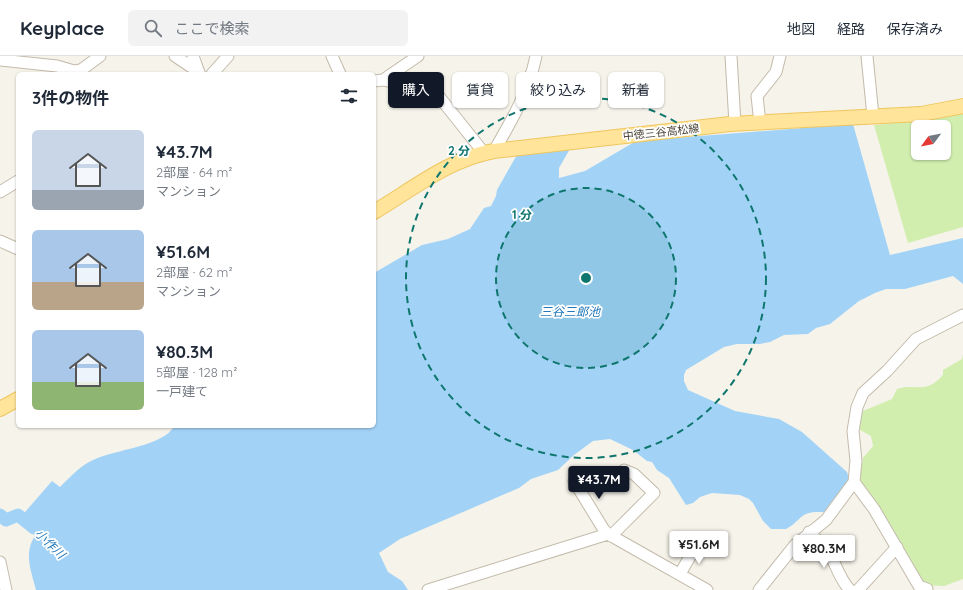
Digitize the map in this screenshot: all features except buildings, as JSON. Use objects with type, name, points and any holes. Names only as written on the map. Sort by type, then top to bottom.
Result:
[{"type":"main road","name":"中徳三谷高松線","points":[[376,211],[454,163],[474,155],[489,152],[734,124],[921,114],[963,106]]},
{"type":"main road","points":[[0,409],[16,400]]},
{"type":"street","points":[[0,60],[30,69],[57,66],[74,71],[81,70],[100,56]]},
{"type":"street","points":[[175,56],[198,72]]},
{"type":"street","points":[[193,56],[199,72]]},
{"type":"street","points":[[214,72],[228,56]]},
{"type":"street","points":[[332,56],[339,72]]},
{"type":"street","points":[[379,81],[418,56]]},
{"type":"street","points":[[379,81],[411,85],[437,94],[489,152],[518,111],[527,88],[536,56]]},
{"type":"street","points":[[731,56],[734,124]]},
{"type":"street","points":[[760,123],[757,96],[776,72],[780,56]]},
{"type":"street","points":[[867,56],[873,116]]},
{"type":"street","points":[[0,192],[16,182]]},
{"type":"street","points":[[0,241],[16,248]]},
{"type":"street","points":[[759,590],[795,545],[826,520],[854,482],[856,461],[852,431],[856,407],[863,393],[916,339],[963,315]]},
{"type":"street","points":[[428,590],[610,535],[654,493],[634,474],[624,470]]},
{"type":"street","points":[[574,481],[604,530],[610,535],[707,590]]},
{"type":"street","points":[[854,482],[874,509],[918,586],[927,589]]},
{"type":"street","points":[[810,532],[821,542],[831,556],[844,583],[850,590]]},
{"type":"street","points":[[680,574],[693,551],[703,543]]},
{"type":"street","points":[[858,590],[897,548]]},
{"type":"street","points":[[0,562],[6,590]]},
{"type":"green space","points":[[963,113],[963,227],[908,243],[874,125],[911,121],[911,160],[951,160],[951,120],[926,120]]},
{"type":"green space","points":[[963,354],[963,579],[944,586],[924,585],[859,484],[863,458],[873,446],[871,436],[860,430],[858,425],[863,411],[892,399],[897,389],[904,387],[926,387],[931,385],[943,375],[943,370],[962,359]]},
{"type":"water","name":"三谷三郎池","points":[[853,124],[890,255],[963,238],[963,284],[953,276],[905,289],[886,289],[859,301],[830,324],[816,328],[808,334],[784,335],[770,342],[760,344],[737,344],[724,347],[686,370],[684,381],[688,390],[735,411],[779,419],[802,432],[847,472],[849,479],[824,512],[806,514],[786,529],[771,529],[763,521],[753,503],[749,499],[740,495],[712,493],[700,497],[693,503],[686,505],[669,478],[657,470],[652,462],[647,461],[633,450],[610,439],[593,441],[574,455],[558,470],[531,479],[519,488],[400,539],[379,553],[388,572],[402,581],[408,590],[36,590],[30,569],[29,555],[32,541],[36,534],[19,519],[52,481],[60,487],[88,462],[102,456],[150,443],[169,433],[173,428],[376,428],[376,272],[422,245],[448,239],[470,229],[484,208],[491,206],[497,190],[518,153],[571,147],[559,168],[559,178],[585,171],[636,141]]},
{"type":"waterway","name":"小作川","points":[[0,515],[6,520],[18,515],[34,528]]}]
